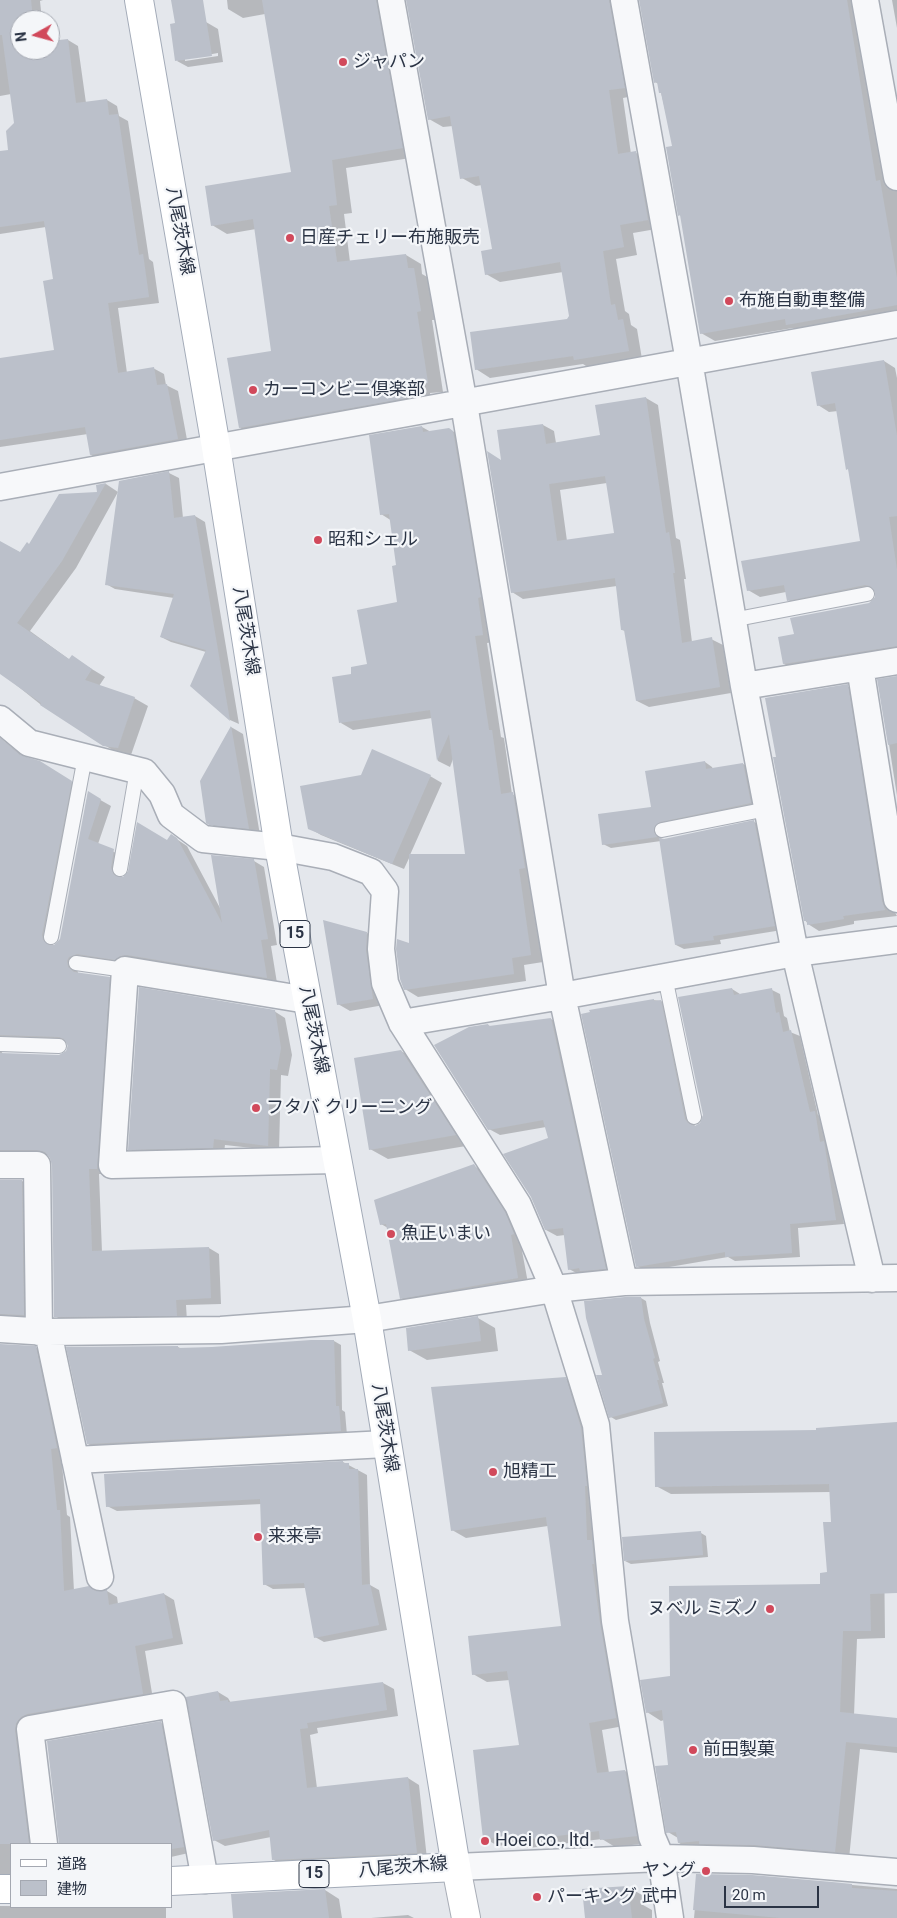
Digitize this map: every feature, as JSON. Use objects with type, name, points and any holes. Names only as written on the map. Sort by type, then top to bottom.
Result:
[{"type":"main road","name":"八尾茨木線","points":[[139,0],[216,447],[279,847],[367,1320],[456,1867],[172,1881]]},
{"type":"main road","points":[[456,1867],[466,1918]]},
{"type":"street","points":[[391,0],[464,404],[562,996],[624,1282]]},
{"type":"street","points":[[0,1329],[43,1332],[221,1330],[367,1320],[554,1289],[624,1282],[885,1279],[795,953],[732,620],[689,361],[624,0]]},
{"type":"street","points":[[865,0],[896,171]]},
{"type":"street","points":[[0,487],[897,324]]},
{"type":"street","points":[[744,686],[897,661]]},
{"type":"street","points":[[860,667],[897,898]]},
{"type":"street","points":[[0,719],[29,743],[144,772],[162,794],[171,815],[202,839],[279,847],[333,857],[372,872],[384,891],[381,949],[385,983],[402,1023],[518,1205],[554,1289],[596,1425],[615,1621],[652,1837],[661,1858],[670,1918]]},
{"type":"street","points":[[402,1023],[795,953],[897,940]]},
{"type":"street","points":[[307,1000],[125,970],[112,1165],[336,1160]]},
{"type":"street","points":[[0,1165],[37,1165],[43,1332],[75,1460],[100,1577]]},
{"type":"street","points":[[75,1460],[386,1444]]},
{"type":"street","points":[[44,1843],[30,1729],[173,1704],[205,1880]]},
{"type":"street","points":[[456,1867],[661,1858],[753,1860],[897,1872]]},
{"type":"lane","points":[[732,620],[867,594]]},
{"type":"lane","points":[[51,937],[85,757]]},
{"type":"lane","points":[[120,869],[137,770]]},
{"type":"lane","points":[[662,830],[767,809]]},
{"type":"lane","points":[[76,963],[125,970]]},
{"type":"lane","points":[[665,977],[694,1117]]},
{"type":"lane","points":[[0,1044],[59,1046]]},
{"type":"building","points":[[0,0],[31,0],[32,10],[10,10],[10,60],[60,60],[60,40],[68,39],[76,103],[107,99],[109,115],[118,114],[139,255],[143,254],[149,297],[108,303],[118,373],[154,367],[157,385],[167,384],[178,439],[90,455],[85,427],[0,440],[0,358],[54,350],[43,281],[53,279],[44,221],[0,227],[0,151],[8,150],[6,131],[14,123],[2,35],[0,35]]},
{"type":"building","points":[[171,0],[203,0],[212,56],[175,61],[170,24],[175,23]]},
{"type":"building","points":[[262,0],[376,0],[403,148],[332,160],[337,205],[329,206],[337,262],[406,254],[408,268],[414,268],[421,311],[417,312],[428,383],[416,385],[418,396],[239,428],[227,358],[271,351],[253,219],[211,226],[205,186],[291,172]]},
{"type":"building","points":[[406,0],[609,0],[625,88],[609,90],[618,154],[636,151],[648,220],[620,225],[624,247],[603,251],[611,305],[615,304],[618,320],[623,319],[629,351],[574,360],[573,356],[475,370],[470,332],[567,319],[569,316],[560,262],[485,275],[481,251],[492,249],[479,176],[460,179],[450,116],[428,120]]},
{"type":"building","points":[[639,0],[847,0],[876,181],[880,180],[897,278],[897,305],[786,325],[785,319],[700,334],[680,215],[678,216],[666,147],[672,146],[661,93],[659,93],[657,82],[654,83]]},
{"type":"building","points":[[884,360],[897,436],[897,516],[889,517],[897,570],[897,646],[783,664],[778,637],[794,634],[790,618],[869,603],[875,597],[875,592],[870,586],[865,585],[787,601],[784,585],[747,591],[741,561],[860,541],[835,403],[817,406],[811,372]]},
{"type":"building","points":[[646,397],[666,533],[669,532],[675,573],[673,573],[682,643],[712,637],[720,687],[636,701],[624,630],[621,630],[615,578],[511,593],[487,451],[501,460],[497,430],[543,424],[546,444],[600,435],[595,405]],"holes":[[[605,476],[614,533],[557,541],[549,484]]]},
{"type":"building","points":[[422,426],[423,432],[449,428],[453,431],[481,597],[478,598],[483,635],[475,636],[489,730],[492,730],[501,794],[513,792],[525,868],[519,869],[531,955],[512,958],[514,974],[404,990],[400,979],[396,949],[397,939],[409,943],[409,854],[465,854],[449,734],[437,761],[430,710],[339,723],[332,677],[351,674],[351,667],[367,664],[357,610],[397,602],[392,566],[396,565],[389,514],[380,515],[369,435]]},
{"type":"building","points":[[169,471],[174,518],[195,515],[230,721],[190,686],[206,650],[160,637],[174,594],[105,585],[119,481]]},
{"type":"building","points":[[106,483],[62,561],[17,623],[69,659],[72,655],[92,669],[85,680],[135,697],[118,748],[103,746],[40,705],[41,703],[0,674],[0,541],[20,552],[27,542],[29,544],[59,494],[97,492],[96,485]]},
{"type":"building","points":[[897,676],[897,743],[888,745],[877,679]]},
{"type":"building","points":[[848,684],[882,901],[885,910],[843,916],[844,919],[807,925],[807,921],[804,921],[773,757],[776,757],[765,698]]},
{"type":"building","points":[[231,726],[249,829],[209,825],[206,823],[200,781]]},
{"type":"building","points":[[0,738],[20,755],[40,761],[72,781],[42,935],[43,940],[49,945],[54,945],[60,939],[88,791],[101,799],[88,839],[114,849],[111,868],[114,875],[123,877],[128,871],[137,822],[167,840],[171,834],[177,838],[222,923],[211,855],[254,859],[268,939],[261,940],[267,978],[127,955],[120,956],[115,960],[77,954],[69,957],[67,961],[68,967],[74,972],[110,977],[97,1169],[89,1169],[92,1251],[209,1247],[211,1298],[176,1300],[177,1316],[54,1317],[52,1165],[50,1158],[45,1152],[37,1150],[0,1150],[0,1053],[59,1055],[66,1051],[68,1046],[64,1039],[59,1037],[0,1035]]},
{"type":"building","points":[[372,749],[431,775],[392,864],[308,829],[300,786],[361,775]]},
{"type":"building","points":[[705,761],[706,769],[743,763],[751,803],[660,822],[654,828],[657,837],[602,845],[598,814],[651,807],[645,771]]},
{"type":"building","points":[[754,820],[775,926],[713,936],[714,940],[675,945],[659,838],[664,839]]},
{"type":"building","points":[[323,920],[367,932],[366,951],[373,999],[337,1005]]},
{"type":"building","points":[[139,987],[275,1010],[281,1048],[277,1070],[270,1069],[268,1146],[214,1139],[213,1148],[128,1150]]},
{"type":"building","points":[[732,988],[734,995],[772,988],[776,1013],[779,1012],[783,1032],[791,1030],[810,1112],[815,1111],[820,1142],[824,1141],[836,1220],[790,1224],[792,1253],[725,1257],[725,1252],[636,1267],[581,1014],[590,1012],[589,1010],[654,999],[654,1001],[661,1000],[685,1119],[688,1123],[695,1126],[700,1123],[703,1115],[678,997]]},
{"type":"building","points":[[551,1018],[606,1269],[580,1271],[579,1268],[568,1270],[563,1228],[545,1230],[531,1197],[503,1154],[548,1138],[543,1120],[488,1130],[434,1045],[469,1027]]},
{"type":"building","points":[[401,1050],[456,1135],[369,1150],[354,1058]]},
{"type":"building","points":[[474,1164],[505,1212],[514,1234],[511,1235],[518,1278],[400,1299],[386,1224],[380,1225],[374,1200]]},
{"type":"building","points":[[0,1180],[22,1180],[24,1315],[0,1314]]},
{"type":"building","points":[[641,1297],[644,1319],[655,1358],[653,1359],[663,1403],[609,1418],[596,1375],[602,1375],[586,1318],[584,1301]]},
{"type":"building","points":[[478,1316],[481,1341],[408,1351],[406,1328]]},
{"type":"building","points":[[334,1340],[336,1406],[339,1406],[341,1431],[87,1444],[66,1347],[178,1346],[178,1348]]},
{"type":"building","points":[[0,1344],[36,1346],[57,1448],[51,1449],[57,1510],[60,1510],[64,1591],[89,1586],[96,1591],[107,1590],[109,1605],[164,1593],[173,1638],[135,1646],[143,1694],[27,1714],[21,1717],[16,1723],[15,1731],[29,1843],[0,1844]]},
{"type":"building","points":[[566,1377],[581,1428],[587,1486],[585,1486],[587,1540],[592,1540],[594,1564],[592,1564],[616,1718],[589,1723],[597,1773],[625,1770],[637,1836],[600,1840],[599,1831],[513,1841],[513,1835],[483,1839],[473,1750],[519,1745],[507,1671],[472,1675],[468,1636],[561,1626],[546,1517],[451,1531],[431,1387]]},
{"type":"building","points":[[897,1422],[897,1593],[870,1594],[871,1631],[843,1631],[840,1712],[897,1718],[897,1747],[846,1742],[835,1852],[754,1845],[699,1844],[699,1841],[678,1843],[676,1832],[666,1833],[655,1766],[668,1765],[662,1710],[646,1713],[640,1680],[670,1676],[669,1586],[820,1584],[820,1573],[827,1572],[823,1522],[831,1522],[829,1484],[655,1487],[654,1432],[816,1430],[816,1428]]},
{"type":"building","points":[[343,1461],[343,1463],[349,1463],[349,1469],[358,1469],[362,1585],[370,1584],[379,1625],[314,1638],[304,1583],[263,1585],[260,1499],[106,1507],[104,1474]]},
{"type":"building","points":[[701,1531],[703,1555],[624,1561],[622,1537]]},
{"type":"building","points":[[383,1682],[387,1710],[307,1723],[308,1728],[300,1729],[307,1788],[408,1777],[417,1853],[272,1860],[269,1830],[213,1841],[186,1697],[218,1691],[220,1701],[228,1700],[228,1702]]},
{"type":"building","points":[[161,1721],[184,1847],[172,1849],[172,1843],[59,1843],[47,1741]]},
{"type":"building","points":[[696,1874],[752,1875],[852,1884],[852,1888],[897,1891],[897,1918],[781,1918],[693,1910]]},
{"type":"building","points":[[628,1886],[632,1918],[585,1918],[582,1889]]},
{"type":"building","points":[[325,1889],[329,1918],[233,1918],[231,1894]]},
{"type":"place","name":"ジャパン","points":[[343,62]]},
{"type":"place","name":"日産チェリー布施販売","points":[[290,238]]},
{"type":"place","name":"布施自動車整備","points":[[729,301]]},
{"type":"place","name":"カーコンビニ倶楽部","points":[[253,390]]},
{"type":"place","name":"昭和シェル","points":[[318,540]]},
{"type":"place","name":"フタバ クリーニング","points":[[256,1108]]},
{"type":"place","name":"魚正いまい","points":[[391,1234]]},
{"type":"place","name":"旭精工","points":[[493,1472]]},
{"type":"place","name":"来来亭","points":[[258,1537]]},
{"type":"place","name":"ヌベル ミズノ","points":[[770,1609]]},
{"type":"place","name":"前田製菓","points":[[693,1750]]},
{"type":"place","name":"Hoei co., ltd.","points":[[485,1841]]},
{"type":"place","name":"ヤング","points":[[706,1871]]},
{"type":"place","name":"パーキング 武中","points":[[537,1897]]}]
